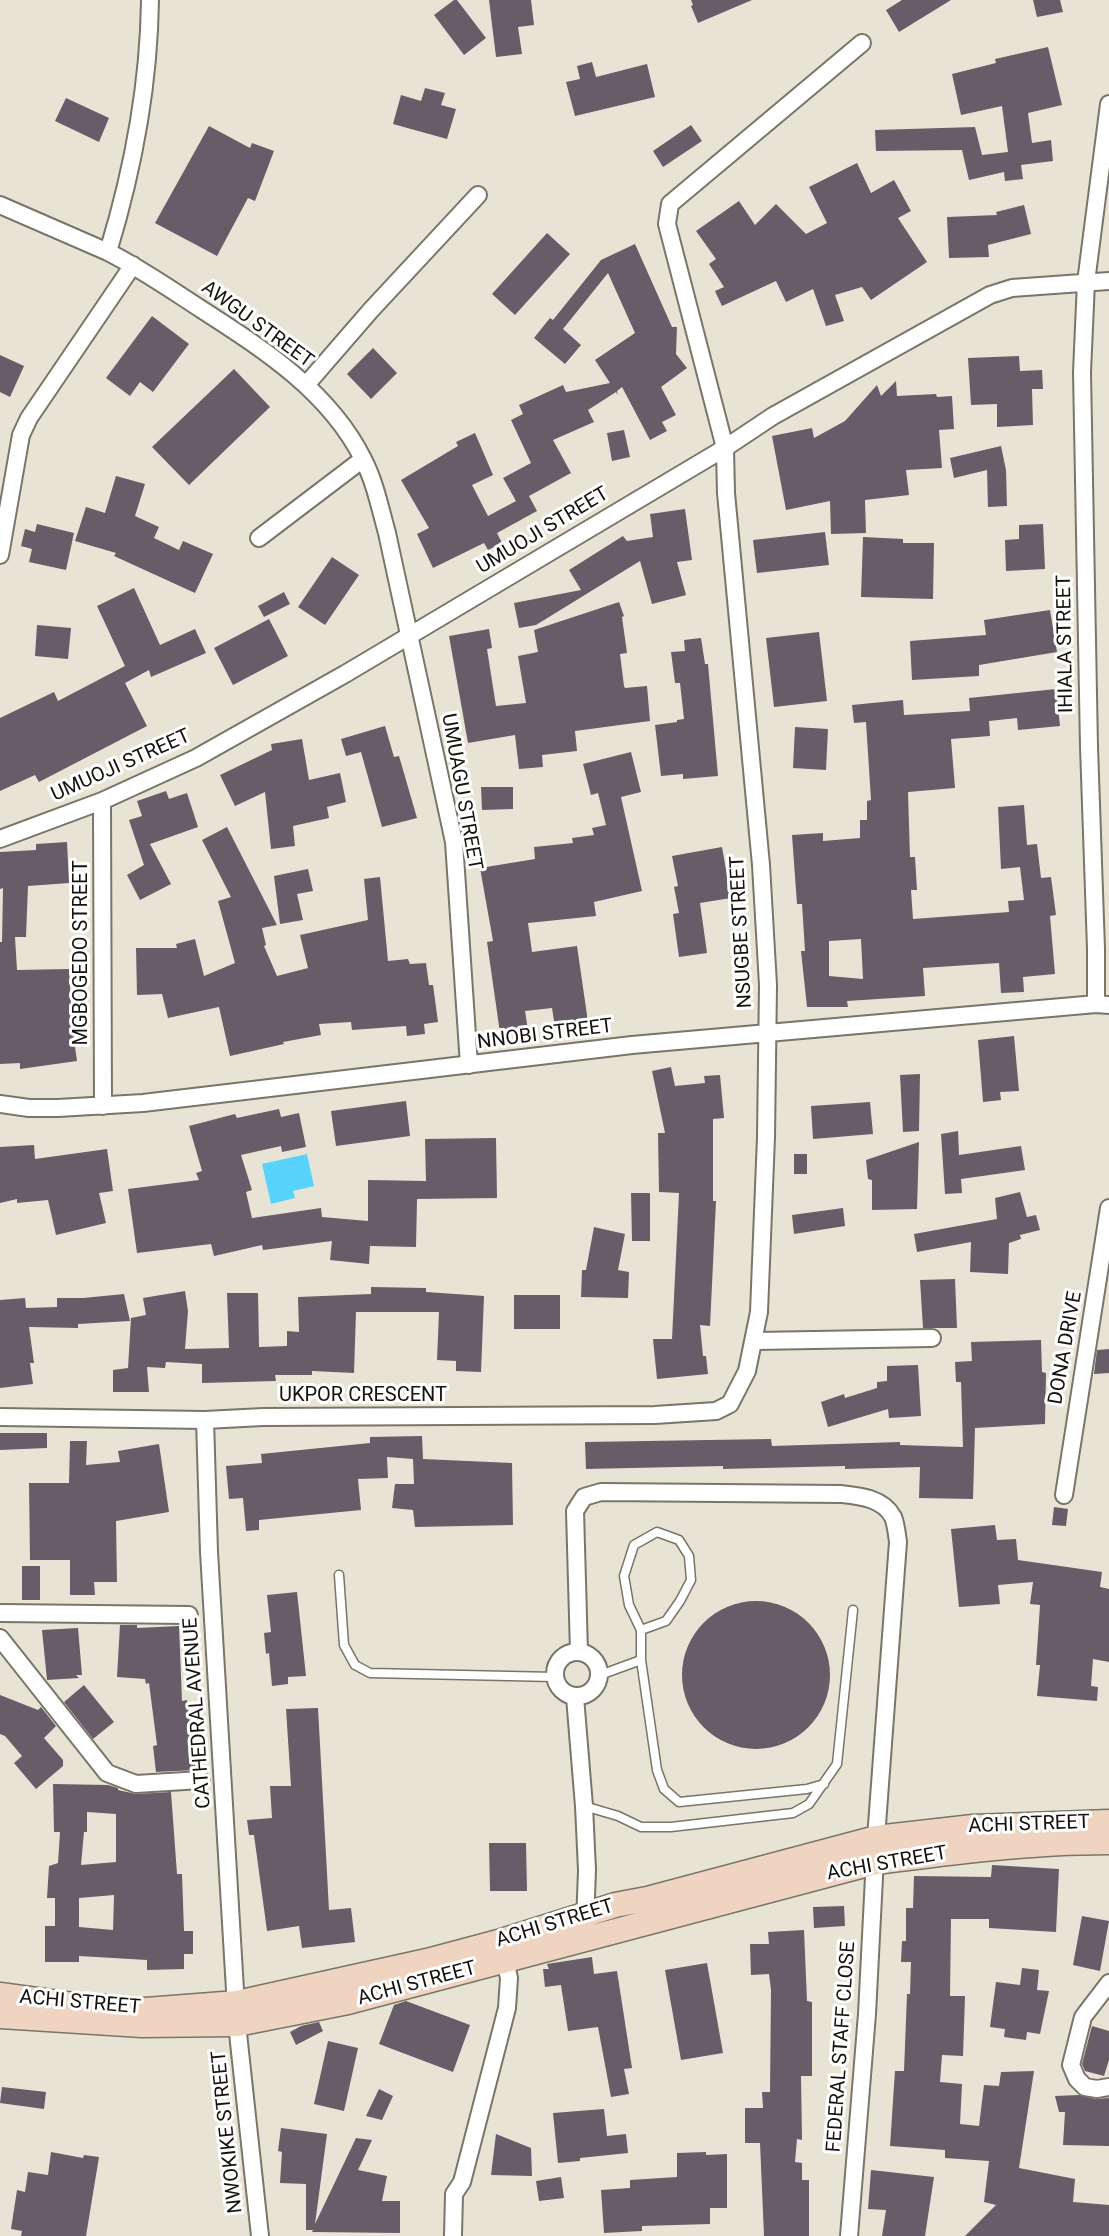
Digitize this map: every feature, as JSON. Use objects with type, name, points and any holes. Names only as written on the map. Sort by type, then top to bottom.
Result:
[{"type":"street","points":[[108,252],[123,204],[140,117],[149,42],[150,0]]},
{"type":"street","name":"NSUGBE STREET","points":[[726,1408],[747,1371],[755,1341],[759,1312],[766,1137],[768,985],[761,865],[726,493],[725,448],[667,224],[667,212],[670,204],[862,43]]},
{"type":"street","name":"IHIALA STREET","points":[[1102,1005],[1096,948],[1082,372],[1086,282],[1109,104]]},
{"type":"street","points":[[306,385],[371,310],[478,195]]},
{"type":"street","name":"AWGU STREET","points":[[0,204],[133,265],[260,349],[306,385],[345,430],[363,459],[376,493],[409,636]]},
{"type":"street","points":[[0,555],[21,435],[28,418],[133,265]]},
{"type":"street","name":"UMUOJI STREET","points":[[0,839],[102,801],[196,758],[409,636],[725,448],[773,416],[990,295],[1012,288],[1109,281]]},
{"type":"street","points":[[259,538],[363,459]]},
{"type":"street","name":"UMUAGU STREET","points":[[409,636],[454,842],[469,1065]]},
{"type":"street","name":"MGBOGEDO STREET","points":[[102,801],[103,1106]]},
{"type":"street","name":"NNOBI STREET","points":[[0,1104],[29,1108],[143,1103],[632,1046],[1102,1005]]},
{"type":"street","name":"DONA DRIVE","points":[[1064,1495],[1109,1208]]},
{"type":"street","points":[[755,1341],[932,1338]]},
{"type":"street","name":"UKPOR CRESCENT","points":[[0,1417],[205,1420],[275,1417],[655,1415],[716,1411],[726,1408]]},
{"type":"street","name":"CATHEDRAL AVENUE","points":[[205,1420],[209,1552],[237,2014]]},
{"type":"street","name":"FEDERAL STAFF CLOSE","points":[[579,1652],[575,1511],[584,1497],[601,1492],[841,1494],[860,1496],[878,1502],[893,1517],[898,1542],[867,2014],[849,2236]]},
{"type":"street","points":[[0,1613],[189,1615]]},
{"type":"street","points":[[0,1638],[107,1773],[136,1784],[201,1780]]},
{"type":"street","points":[[579,1652],[590,1656],[598,1664],[600,1675],[592,1692],[575,1697],[565,1693],[558,1686],[555,1677],[556,1667],[561,1658],[570,1653],[579,1652]]},
{"type":"street","points":[[575,1697],[587,1870],[585,1940]]},
{"type":"street","name":"ACHI STREET","points":[[0,1995],[66,2004],[237,2014],[498,1942],[615,1905],[974,1827],[1109,1822]]},
{"type":"street","name":"ACHI STREET","points":[[0,2016],[142,2025],[348,2002],[585,1940],[876,1850],[956,1851],[1109,1842]]},
{"type":"street","points":[[453,2236],[454,2194],[462,2182],[507,2008],[509,1978],[504,1961]]},
{"type":"street","points":[[1109,1983],[1083,2017],[1071,2065],[1077,2079],[1085,2087],[1098,2089],[1109,2086]]},
{"type":"street","name":"NWOKIKE STREET","points":[[237,2014],[260,2236]]},
{"type":"lane","points":[[641,1630],[666,1621],[680,1602],[691,1580],[689,1556],[679,1540],[657,1532],[634,1545],[624,1576],[629,1605],[641,1630],[641,1660],[657,1770],[664,1788],[679,1802],[807,1789],[824,1784]]},
{"type":"lane","points":[[339,1575],[344,1644],[355,1665],[370,1673],[555,1677]]},
{"type":"lane","points":[[584,1806],[618,1816],[641,1827],[670,1827],[793,1813],[809,1804],[837,1764],[853,1610]]},
{"type":"lane","points":[[600,1675],[641,1660]]},
{"type":"water","points":[[307,1154],[314,1186],[293,1191],[295,1198],[271,1204],[262,1164]]},
{"type":"building","points":[[457,0],[486,38],[464,55],[434,15]]},
{"type":"building","points":[[489,0],[531,0],[534,25],[518,27],[522,54],[496,57]]},
{"type":"building","points":[[691,0],[752,0],[698,23]]},
{"type":"building","points":[[902,0],[951,0],[899,32],[886,10]]},
{"type":"building","points":[[1033,0],[1060,0],[1063,12],[1037,17]]},
{"type":"building","points":[[1048,47],[1062,105],[1028,113],[1032,143],[1051,140],[1053,161],[1021,165],[1023,179],[1005,181],[1004,172],[969,180],[962,150],[876,151],[875,130],[975,127],[982,155],[1008,152],[1002,106],[961,115],[952,74],[996,63],[995,59]]},
{"type":"building","points":[[592,62],[596,77],[647,64],[655,97],[575,116],[566,82],[580,79],[577,66]]},
{"type":"building","points":[[425,88],[445,93],[441,105],[456,109],[447,139],[393,124],[401,95],[421,101]]},
{"type":"building","points":[[66,98],[109,118],[99,142],[55,121]]},
{"type":"building","points":[[691,125],[702,141],[663,167],[653,151]]},
{"type":"building","points":[[209,126],[250,148],[252,143],[274,151],[255,201],[248,198],[217,256],[155,223]]},
{"type":"building","points":[[857,163],[871,193],[894,180],[911,211],[898,218],[927,262],[871,300],[862,287],[835,295],[844,321],[826,326],[813,289],[786,302],[776,281],[722,306],[715,291],[724,287],[709,264],[716,259],[696,231],[739,201],[755,225],[776,204],[806,234],[827,223],[809,187]]},
{"type":"building","points":[[1024,205],[1031,234],[988,245],[989,257],[949,258],[947,217],[997,215],[996,212]]},
{"type":"building","points":[[547,233],[570,254],[515,315],[492,294]]},
{"type":"building","points":[[635,244],[672,327],[677,327],[676,354],[687,368],[661,387],[676,415],[662,422],[667,431],[650,440],[622,387],[617,391],[618,395],[616,392],[588,410],[594,422],[553,440],[571,473],[529,496],[537,511],[497,533],[502,543],[488,550],[484,543],[433,568],[417,534],[429,528],[401,480],[458,446],[456,442],[475,433],[493,475],[472,485],[488,516],[516,501],[503,478],[531,463],[511,420],[523,414],[519,405],[563,385],[566,392],[610,383],[595,360],[635,333],[608,273],[563,329],[581,345],[565,364],[534,338],[550,318],[553,320],[601,260]]},
{"type":"building","points":[[152,316],[189,344],[153,392],[140,382],[130,396],[106,378]]},
{"type":"building","points":[[373,348],[397,373],[371,399],[347,374]]},
{"type":"building","points":[[0,355],[24,366],[10,397],[0,392]]},
{"type":"building","points":[[1019,356],[1020,371],[1042,370],[1043,389],[1032,389],[1033,425],[997,427],[997,404],[971,405],[968,358]]},
{"type":"building","points":[[234,369],[270,407],[189,485],[152,447]]},
{"type":"building","points":[[896,381],[897,396],[936,394],[937,397],[952,396],[954,429],[939,430],[942,468],[906,470],[909,495],[865,500],[866,533],[831,534],[830,501],[786,510],[772,436],[812,428],[814,438],[845,421],[877,385],[881,396]]},
{"type":"building","points":[[624,430],[630,457],[612,461],[607,433]]},
{"type":"building","points":[[1001,446],[1006,470],[1007,506],[988,507],[987,470],[954,478],[950,458]]},
{"type":"building","points":[[116,476],[145,484],[135,516],[159,527],[154,538],[179,550],[183,541],[213,554],[195,593],[114,556],[116,553],[75,541],[86,507],[105,513]]},
{"type":"building","points":[[685,509],[692,560],[677,562],[686,595],[652,604],[640,561],[536,625],[519,628],[514,603],[581,590],[569,570],[623,536],[627,541],[653,537],[650,514]]},
{"type":"building","points":[[37,524],[74,533],[66,570],[29,562],[32,549],[21,546],[25,529],[35,532]]},
{"type":"building","points":[[1043,524],[1045,569],[1006,571],[1005,540],[1019,539],[1019,525]]},
{"type":"building","points":[[825,532],[829,565],[757,573],[753,540]]},
{"type":"building","points":[[863,537],[903,539],[903,543],[934,543],[933,599],[861,597]]},
{"type":"building","points":[[332,557],[359,575],[325,625],[298,607]]},
{"type":"building","points":[[134,588],[160,645],[195,629],[206,653],[151,677],[149,670],[125,683],[147,726],[39,782],[35,775],[0,791],[0,718],[54,692],[58,701],[125,666],[97,606]]},
{"type":"building","points":[[284,592],[290,604],[264,617],[258,606]]},
{"type":"building","points":[[619,602],[624,616],[622,617],[627,653],[620,654],[624,686],[625,688],[647,686],[650,721],[575,731],[577,751],[542,755],[543,767],[519,769],[515,735],[468,743],[449,636],[489,629],[492,648],[487,649],[496,706],[526,703],[518,656],[538,652],[534,630]]},
{"type":"building","points":[[1050,610],[1057,652],[979,665],[979,676],[912,680],[910,641],[986,635],[984,620]]},
{"type":"building","points":[[269,619],[288,656],[233,685],[214,648]]},
{"type":"building","points":[[37,625],[71,628],[68,659],[35,656]]},
{"type":"building","points":[[819,632],[827,701],[774,707],[766,638]]},
{"type":"building","points":[[701,638],[705,664],[708,664],[718,776],[683,779],[683,774],[661,776],[655,725],[684,719],[680,683],[675,683],[671,652],[685,651],[684,640]]},
{"type":"building","points":[[1056,689],[1060,726],[1018,730],[1017,718],[989,721],[990,736],[951,739],[955,788],[908,792],[910,857],[915,857],[917,890],[911,890],[913,919],[1009,912],[1008,901],[1024,900],[1020,867],[1001,869],[998,807],[1024,805],[1027,845],[1037,844],[1041,878],[1051,877],[1056,915],[1050,916],[1055,974],[1023,977],[1024,992],[1001,993],[999,963],[923,968],[925,996],[847,1001],[848,1007],[807,1007],[801,951],[805,951],[802,904],[797,904],[792,835],[823,833],[823,841],[860,838],[860,820],[867,820],[867,801],[871,800],[866,722],[854,723],[852,705],[903,700],[904,715],[970,711],[969,698]],"holes":[[[861,939],[863,979],[829,976],[829,941]]]},
{"type":"building","points":[[385,726],[394,757],[399,756],[417,818],[382,827],[361,752],[346,756],[341,739]]},
{"type":"building","points":[[795,727],[828,729],[826,770],[793,768]]},
{"type":"building","points":[[302,739],[309,780],[340,773],[346,802],[327,807],[329,818],[293,826],[295,846],[271,849],[265,792],[235,806],[220,775],[272,750],[271,744]]},
{"type":"building","points":[[631,752],[641,792],[621,797],[642,891],[594,902],[596,916],[528,923],[532,952],[577,946],[588,1022],[555,1027],[552,1008],[525,1011],[528,1030],[500,1033],[487,942],[493,941],[480,868],[535,859],[534,847],[573,843],[572,838],[594,835],[592,828],[606,825],[598,793],[591,795],[583,764]]},
{"type":"building","points":[[481,787],[513,787],[513,809],[482,810]]},
{"type":"building","points":[[166,791],[169,799],[187,793],[198,827],[150,844],[171,884],[140,900],[127,875],[144,865],[129,820],[142,816],[137,801]]},
{"type":"building","points":[[227,827],[277,925],[262,928],[266,945],[264,946],[277,976],[308,968],[300,935],[368,920],[364,879],[380,877],[388,961],[408,959],[410,964],[426,963],[429,985],[433,985],[438,1022],[424,1024],[425,1034],[407,1036],[406,1026],[352,1030],[351,1022],[319,1024],[321,1035],[230,1056],[219,1007],[168,1018],[162,994],[137,995],[136,948],[177,948],[176,944],[195,939],[204,976],[235,963],[218,901],[231,897],[202,840]]},
{"type":"building","points":[[67,842],[69,883],[28,886],[26,937],[15,937],[17,970],[69,969],[71,1004],[69,1004],[77,1061],[20,1069],[20,1063],[0,1064],[0,942],[2,942],[3,888],[0,889],[0,852],[36,850],[36,844]]},
{"type":"building","points":[[722,847],[731,898],[700,903],[707,953],[679,957],[673,914],[679,913],[674,887],[678,886],[672,856]]},
{"type":"building","points":[[308,869],[313,891],[297,894],[303,920],[280,924],[274,876]]},
{"type":"building","points":[[1014,1036],[1019,1091],[1000,1092],[1001,1100],[983,1102],[978,1040]]},
{"type":"building","points":[[671,1067],[675,1086],[705,1083],[704,1076],[720,1075],[724,1118],[713,1119],[713,1201],[716,1201],[710,1326],[700,1325],[703,1356],[706,1356],[708,1374],[657,1379],[653,1339],[672,1339],[679,1193],[659,1192],[658,1133],[665,1133],[652,1071]]},
{"type":"building","points":[[920,1074],[919,1131],[903,1132],[900,1075]]},
{"type":"building","points":[[406,1101],[410,1136],[336,1146],[331,1111]]},
{"type":"building","points":[[870,1102],[873,1134],[813,1139],[811,1106]]},
{"type":"building","points":[[279,1109],[281,1117],[299,1113],[306,1147],[282,1152],[281,1146],[241,1155],[252,1190],[246,1192],[252,1218],[321,1208],[322,1217],[368,1221],[368,1180],[426,1181],[425,1139],[496,1138],[497,1198],[417,1199],[416,1247],[370,1246],[369,1264],[330,1260],[332,1241],[263,1250],[262,1245],[214,1256],[211,1244],[137,1253],[128,1189],[199,1180],[196,1173],[202,1171],[189,1126],[235,1114],[237,1118]]},
{"type":"building","points":[[958,1131],[959,1155],[1021,1146],[1025,1170],[961,1179],[962,1193],[945,1194],[941,1134]]},
{"type":"building","points":[[919,1142],[917,1209],[872,1210],[872,1180],[868,1179],[866,1160]]},
{"type":"building","points":[[34,1145],[35,1159],[107,1149],[113,1191],[99,1193],[106,1223],[56,1235],[48,1200],[17,1203],[17,1199],[0,1203],[0,1147]]},
{"type":"building","points":[[794,1154],[807,1154],[807,1174],[794,1174]]},
{"type":"building","points":[[1020,1192],[1027,1217],[1036,1215],[1040,1230],[1020,1235],[1021,1239],[1009,1243],[1008,1274],[970,1272],[971,1242],[917,1252],[914,1234],[997,1219],[995,1198]]},
{"type":"building","points":[[631,1193],[650,1193],[650,1241],[632,1241]]},
{"type":"building","points":[[843,1208],[845,1226],[794,1234],[792,1215]]},
{"type":"building","points":[[594,1227],[625,1234],[618,1270],[629,1272],[628,1298],[581,1297],[582,1270],[586,1270]]},
{"type":"building","points":[[955,1279],[957,1328],[923,1328],[920,1280]]},
{"type":"building","points":[[371,1287],[426,1288],[426,1292],[484,1296],[481,1372],[456,1371],[456,1361],[437,1360],[439,1312],[356,1312],[354,1373],[312,1371],[312,1375],[275,1375],[276,1381],[202,1383],[202,1364],[166,1362],[165,1368],[147,1367],[149,1392],[113,1392],[113,1370],[128,1368],[131,1318],[146,1315],[143,1298],[185,1291],[188,1311],[185,1349],[229,1348],[227,1293],[258,1293],[259,1347],[287,1346],[287,1331],[299,1332],[298,1297],[371,1294]]},
{"type":"building","points":[[124,1294],[130,1321],[78,1324],[78,1328],[29,1327],[34,1363],[30,1363],[33,1384],[0,1388],[0,1300],[25,1298],[26,1308],[57,1307],[57,1298]]},
{"type":"building","points":[[514,1295],[560,1295],[560,1329],[514,1329]]},
{"type":"building","points":[[1041,1340],[1042,1372],[1046,1373],[1045,1424],[975,1428],[973,1499],[919,1498],[920,1467],[723,1469],[723,1466],[586,1469],[585,1442],[771,1439],[772,1446],[900,1442],[900,1445],[963,1447],[961,1382],[956,1382],[955,1362],[972,1361],[971,1342]]},
{"type":"building","points":[[1109,1349],[1109,1373],[1094,1374],[1097,1350]]},
{"type":"building","points":[[918,1365],[921,1416],[889,1418],[888,1409],[828,1427],[821,1402],[844,1394],[845,1398],[877,1388],[877,1382],[887,1381],[887,1366]]},
{"type":"building","points":[[0,1433],[47,1433],[47,1448],[0,1450]]},
{"type":"building","points":[[422,1436],[423,1459],[512,1463],[513,1525],[415,1527],[413,1510],[392,1508],[395,1484],[414,1484],[413,1459],[387,1457],[388,1478],[358,1479],[361,1510],[259,1520],[259,1530],[246,1531],[243,1498],[229,1499],[226,1466],[262,1463],[261,1454],[370,1443],[370,1437]]},
{"type":"building","points":[[70,1441],[87,1441],[86,1465],[120,1462],[118,1451],[159,1444],[169,1512],[116,1521],[117,1582],[94,1582],[95,1595],[70,1595],[70,1560],[30,1560],[29,1483],[69,1483]]},
{"type":"building","points":[[1054,1507],[1068,1509],[1066,1526],[1052,1525]]},
{"type":"building","points":[[995,1525],[997,1540],[1016,1539],[1018,1560],[1102,1572],[1100,1587],[1109,1589],[1109,1662],[1093,1659],[1091,1686],[1098,1687],[1097,1701],[1037,1696],[1040,1665],[1036,1665],[1040,1605],[1030,1604],[1033,1582],[998,1585],[1000,1604],[959,1607],[951,1529]]},
{"type":"building","points":[[22,1566],[40,1566],[40,1600],[22,1600]]},
{"type":"building","points":[[297,1592],[306,1676],[288,1677],[288,1684],[272,1686],[269,1653],[266,1654],[264,1633],[271,1632],[267,1595]]},
{"type":"building","points":[[756,1601],[784,1606],[809,1622],[825,1647],[830,1675],[825,1703],[809,1728],[784,1744],[756,1749],[728,1744],[703,1728],[687,1703],[682,1675],[687,1647],[703,1622],[728,1606]]},
{"type":"building","points":[[120,1625],[137,1625],[137,1628],[179,1626],[182,1701],[187,1700],[196,1770],[156,1772],[153,1746],[157,1745],[149,1683],[146,1684],[145,1679],[117,1677]]},
{"type":"building","points":[[78,1628],[82,1675],[76,1675],[79,1678],[47,1680],[42,1630]]},
{"type":"building","points":[[84,1685],[114,1722],[93,1739],[64,1702]]},
{"type":"building","points":[[0,1695],[38,1710],[41,1707],[56,1726],[44,1738],[63,1760],[63,1766],[36,1789],[14,1763],[22,1756],[5,1736],[0,1734]]},
{"type":"building","points":[[318,1708],[329,1910],[351,1908],[355,1942],[302,1948],[299,1926],[267,1931],[254,1835],[249,1835],[247,1820],[272,1818],[270,1786],[291,1786],[286,1709]]},
{"type":"building","points":[[53,1784],[108,1785],[136,1794],[171,1792],[177,1874],[182,1874],[184,1931],[193,1931],[193,1954],[184,1954],[184,1969],[147,1970],[147,1960],[79,1956],[79,1962],[45,1962],[45,1926],[55,1926],[55,1898],[47,1898],[49,1866],[58,1863],[60,1832],[54,1832]],"holes":[[[87,1812],[116,1814],[116,1862],[81,1865],[84,1832],[87,1832]],[[114,1895],[113,1930],[79,1927],[79,1898]]]},
{"type":"building","points":[[489,1843],[526,1843],[527,1891],[490,1891]]},
{"type":"building","points":[[992,1865],[1059,1869],[1056,1932],[989,1928],[989,1919],[951,1919],[950,1996],[965,1996],[963,2056],[942,2055],[940,2082],[962,2084],[960,2124],[979,2126],[984,2085],[999,2086],[1001,2072],[1034,2071],[1019,2168],[1075,2179],[1073,2202],[1109,2205],[1109,2236],[965,2236],[996,2205],[984,2202],[989,2161],[945,2158],[945,2150],[890,2146],[895,2071],[904,2071],[907,1994],[910,1994],[911,1962],[901,1962],[902,1941],[906,1941],[906,1908],[913,1908],[914,1876],[991,1877]]},
{"type":"building","points":[[844,1906],[845,1926],[814,1928],[813,1907]]},
{"type":"building","points":[[1082,1916],[1109,1921],[1100,1971],[1073,1965]]},
{"type":"building","points":[[804,1930],[807,2001],[812,2002],[812,2076],[801,2076],[802,2140],[797,2139],[795,2162],[802,2163],[802,2180],[809,2180],[809,2236],[764,2236],[760,2143],[745,2143],[745,2108],[763,2108],[762,2092],[770,2092],[771,1990],[769,1974],[751,1975],[750,1944],[769,1944],[768,1932]]},
{"type":"building","points":[[592,1957],[594,1974],[617,1971],[632,2068],[624,2069],[629,2094],[611,2097],[598,2027],[568,2031],[561,1985],[545,1987],[543,1969],[549,1969],[547,1964]]},
{"type":"building","points":[[707,1963],[723,2053],[681,2060],[665,1970]]},
{"type":"building","points":[[1022,1968],[1039,1970],[1037,1990],[1049,1991],[1040,2034],[1027,2032],[1026,2040],[1004,2037],[1005,2029],[990,2027],[996,1982],[1020,1985]]},
{"type":"building","points":[[406,2001],[470,2025],[453,2072],[379,2044],[394,2005]]},
{"type":"building","points":[[319,2022],[323,2031],[296,2045],[290,2032],[301,2026]]},
{"type":"building","points":[[1092,2026],[1109,2031],[1109,2060],[1104,2076],[1085,2071],[1082,2064]]},
{"type":"building","points":[[328,2041],[358,2048],[344,2111],[314,2104]]},
{"type":"building","points":[[2,2087],[46,2092],[44,2109],[0,2103]]},
{"type":"building","points":[[379,2089],[393,2096],[382,2120],[366,2116]]},
{"type":"building","points":[[1079,2095],[1096,2099],[1109,2098],[1109,2146],[1063,2145],[1065,2112],[1059,2112],[1055,2096]]},
{"type":"building","points":[[604,2109],[607,2136],[626,2134],[628,2153],[580,2158],[580,2161],[558,2163],[553,2113]]},
{"type":"building","points":[[281,2128],[327,2134],[315,2224],[356,2138],[372,2140],[358,2170],[387,2176],[382,2201],[400,2201],[400,2233],[312,2232],[313,2230],[306,2230],[306,2184],[280,2183],[282,2152],[278,2151]]},
{"type":"building","points":[[496,2134],[531,2148],[532,2176],[491,2175]]},
{"type":"building","points":[[51,2152],[83,2158],[84,2155],[99,2157],[86,2236],[21,2236],[22,2231],[11,2229],[17,2190],[25,2192],[28,2172],[48,2175]]},
{"type":"building","points":[[706,2152],[706,2155],[727,2154],[727,2208],[710,2208],[710,2224],[642,2226],[642,2231],[604,2233],[601,2190],[630,2188],[630,2180],[677,2177],[677,2153]]},
{"type":"building","points":[[871,2170],[934,2177],[925,2236],[882,2236],[886,2210],[868,2209]]},
{"type":"building","points":[[561,2177],[564,2198],[539,2201],[536,2181]]}]
